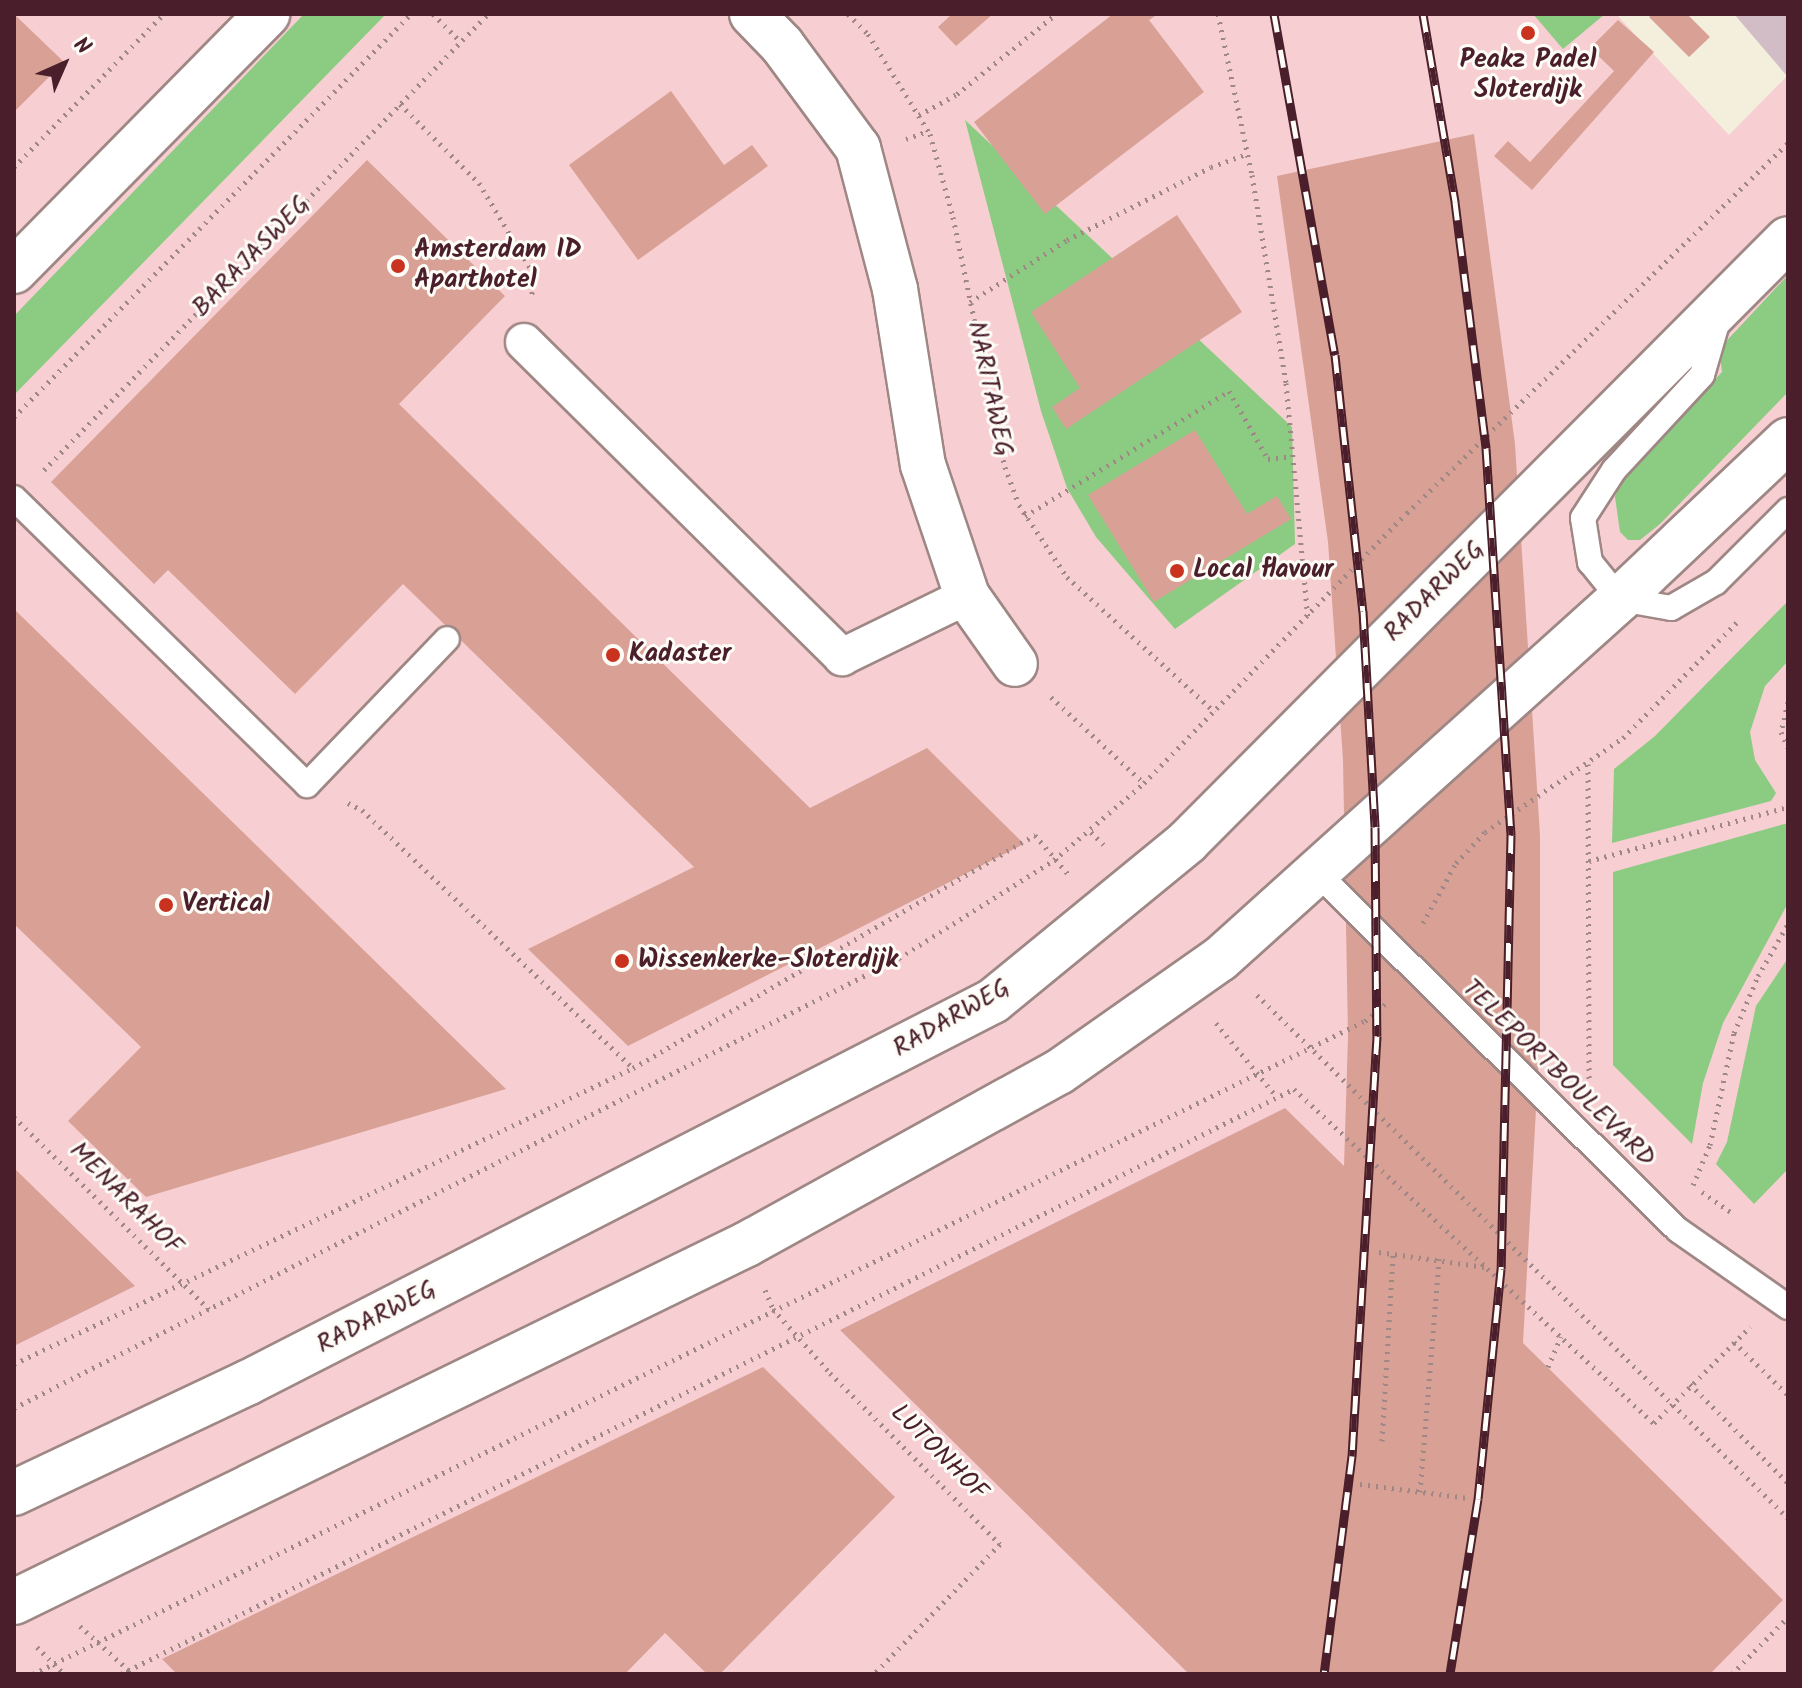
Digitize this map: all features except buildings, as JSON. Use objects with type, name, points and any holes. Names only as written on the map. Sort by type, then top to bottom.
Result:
[{"type":"street","points":[[14,271],[267,14]]},
{"type":"street","points":[[752,14],[782,45],[858,148],[895,289],[923,465],[967,596],[1015,664]]},
{"type":"street","name":"RADARWEG","points":[[14,1493],[247,1383],[993,1001],[1187,842],[1788,239]]},
{"type":"street","points":[[524,342],[842,657],[967,596]]},
{"type":"street","points":[[14,1602],[747,1244],[1059,1072],[1220,959],[1620,599],[1788,440]]},
{"type":"lane","points":[[1722,307],[1702,375],[1614,470],[1583,518],[1590,562],[1620,599],[1671,608],[1716,582],[1788,510]]},
{"type":"lane","points":[[15,499],[307,785],[447,639]]},
{"type":"lane","name":"TELEPORTBOULEVARD","points":[[1317,873],[1409,969],[1678,1230],[1782,1303]]},
{"type":"path","points":[[14,167],[164,14]]},
{"type":"path","points":[[14,417],[411,14]]},
{"type":"path","points":[[433,14],[461,42]]},
{"type":"path","name":"BARAJASWEG","points":[[15,499],[488,14]]},
{"type":"path","name":"NARITAWEG","points":[[848,14],[868,34],[930,134],[949,203],[1005,467],[1025,516],[1067,577],[1215,712]]},
{"type":"path","points":[[919,115],[968,86],[1056,14]]},
{"type":"path","points":[[1218,14],[1248,154],[1286,383],[1308,619]]},
{"type":"path","points":[[400,104],[479,183],[535,276],[524,342]]},
{"type":"path","points":[[14,1408],[899,958],[1091,832],[1308,619],[1407,513],[1788,143]]},
{"type":"path","points":[[970,302],[1079,234],[1211,167],[1248,154]]},
{"type":"path","points":[[1025,516],[1229,391],[1268,459],[1291,456]]},
{"type":"path","points":[[33,1674],[477,1460],[773,1309],[1365,1021],[1389,1001],[1409,969],[1424,921],[1456,863],[1485,832],[1623,738],[1744,615]]},
{"type":"path","points":[[1015,664],[1144,783]]},
{"type":"path","points":[[1788,702],[1781,732],[1788,748]]},
{"type":"path","points":[[1588,763],[1588,1080],[1598,1090]]},
{"type":"path","points":[[307,785],[362,810],[633,1068]]},
{"type":"path","points":[[1589,861],[1788,807]]},
{"type":"path","points":[[14,1364],[633,1068],[1035,835]]},
{"type":"path","points":[[1693,1185],[1710,1145],[1734,1033],[1758,976],[1788,924]]},
{"type":"path","points":[[1311,1046],[1675,1401],[1788,1518]]},
{"type":"path","points":[[121,1674],[1294,1089],[1654,1423],[1734,1342],[1782,1303]]},
{"type":"path","name":"MENARAHOF","points":[[14,1117],[209,1309]]},
{"type":"path","points":[[1683,1175],[1741,1219]]},
{"type":"path","name":"LUTONHOF","points":[[747,1244],[773,1309],[1000,1544],[874,1674]]},
{"type":"path","points":[[1379,1252],[1491,1268]]},
{"type":"path","points":[[1382,1441],[1393,1254]]},
{"type":"path","points":[[1420,1492],[1439,1259]]},
{"type":"path","points":[[1548,1367],[1561,1337]]},
{"type":"path","points":[[1734,1342],[1788,1395]]},
{"type":"path","points":[[1690,1384],[1788,1483]]},
{"type":"path","points":[[1360,1484],[1468,1498]]},
{"type":"path","points":[[1732,1674],[1788,1617]]},
{"type":"path","points":[[54,1664],[64,1674]]},
{"type":"shaded area","points":[[14,14],[1616,14],[1729,135],[1787,76],[1788,1674],[14,1674]]},
{"type":"shaded area","points":[[1734,14],[1788,14],[1788,76],[1787,76]]},
{"type":"green space","points":[[304,14],[386,14],[14,395],[14,316]]},
{"type":"green space","points":[[1533,14],[1605,14],[1563,49]]},
{"type":"green space","points":[[965,120],[1292,427],[1295,544],[1175,629],[1096,537],[1067,488],[1041,411]]},
{"type":"green space","points":[[1788,275],[1788,392],[1660,524],[1640,540],[1628,540],[1620,532],[1615,497],[1624,475],[1722,372],[1719,349]]},
{"type":"green space","points":[[1788,601],[1788,661],[1765,686],[1750,732],[1755,760],[1776,793],[1771,801],[1612,843],[1614,769],[1655,736]]},
{"type":"green space","points":[[1788,823],[1788,903],[1723,1023],[1703,1083],[1692,1144],[1613,1065],[1613,872]]},
{"type":"green space","points":[[1788,958],[1788,1169],[1754,1204],[1716,1164],[1727,1142],[1756,1006]]},
{"type":"railway","points":[[1274,14],[1335,355],[1363,611],[1375,827],[1377,1036],[1352,1456],[1324,1674]]},
{"type":"railway","points":[[1423,14],[1455,202],[1486,448],[1511,835],[1501,1269],[1478,1499],[1450,1674]]},
{"type":"place","name":"Peakz Padel Sloterdijk","points":[[1528,33]]},
{"type":"place","name":"Amsterdam ID Aparthotel","points":[[398,266]]},
{"type":"place","name":"Local flavour","points":[[1177,571]]},
{"type":"place","name":"Kadaster","points":[[613,655]]},
{"type":"place","name":"Vertical","points":[[166,905]]},
{"type":"place","name":"Wissenkerke-Sloterdijk","points":[[622,961]]}]
